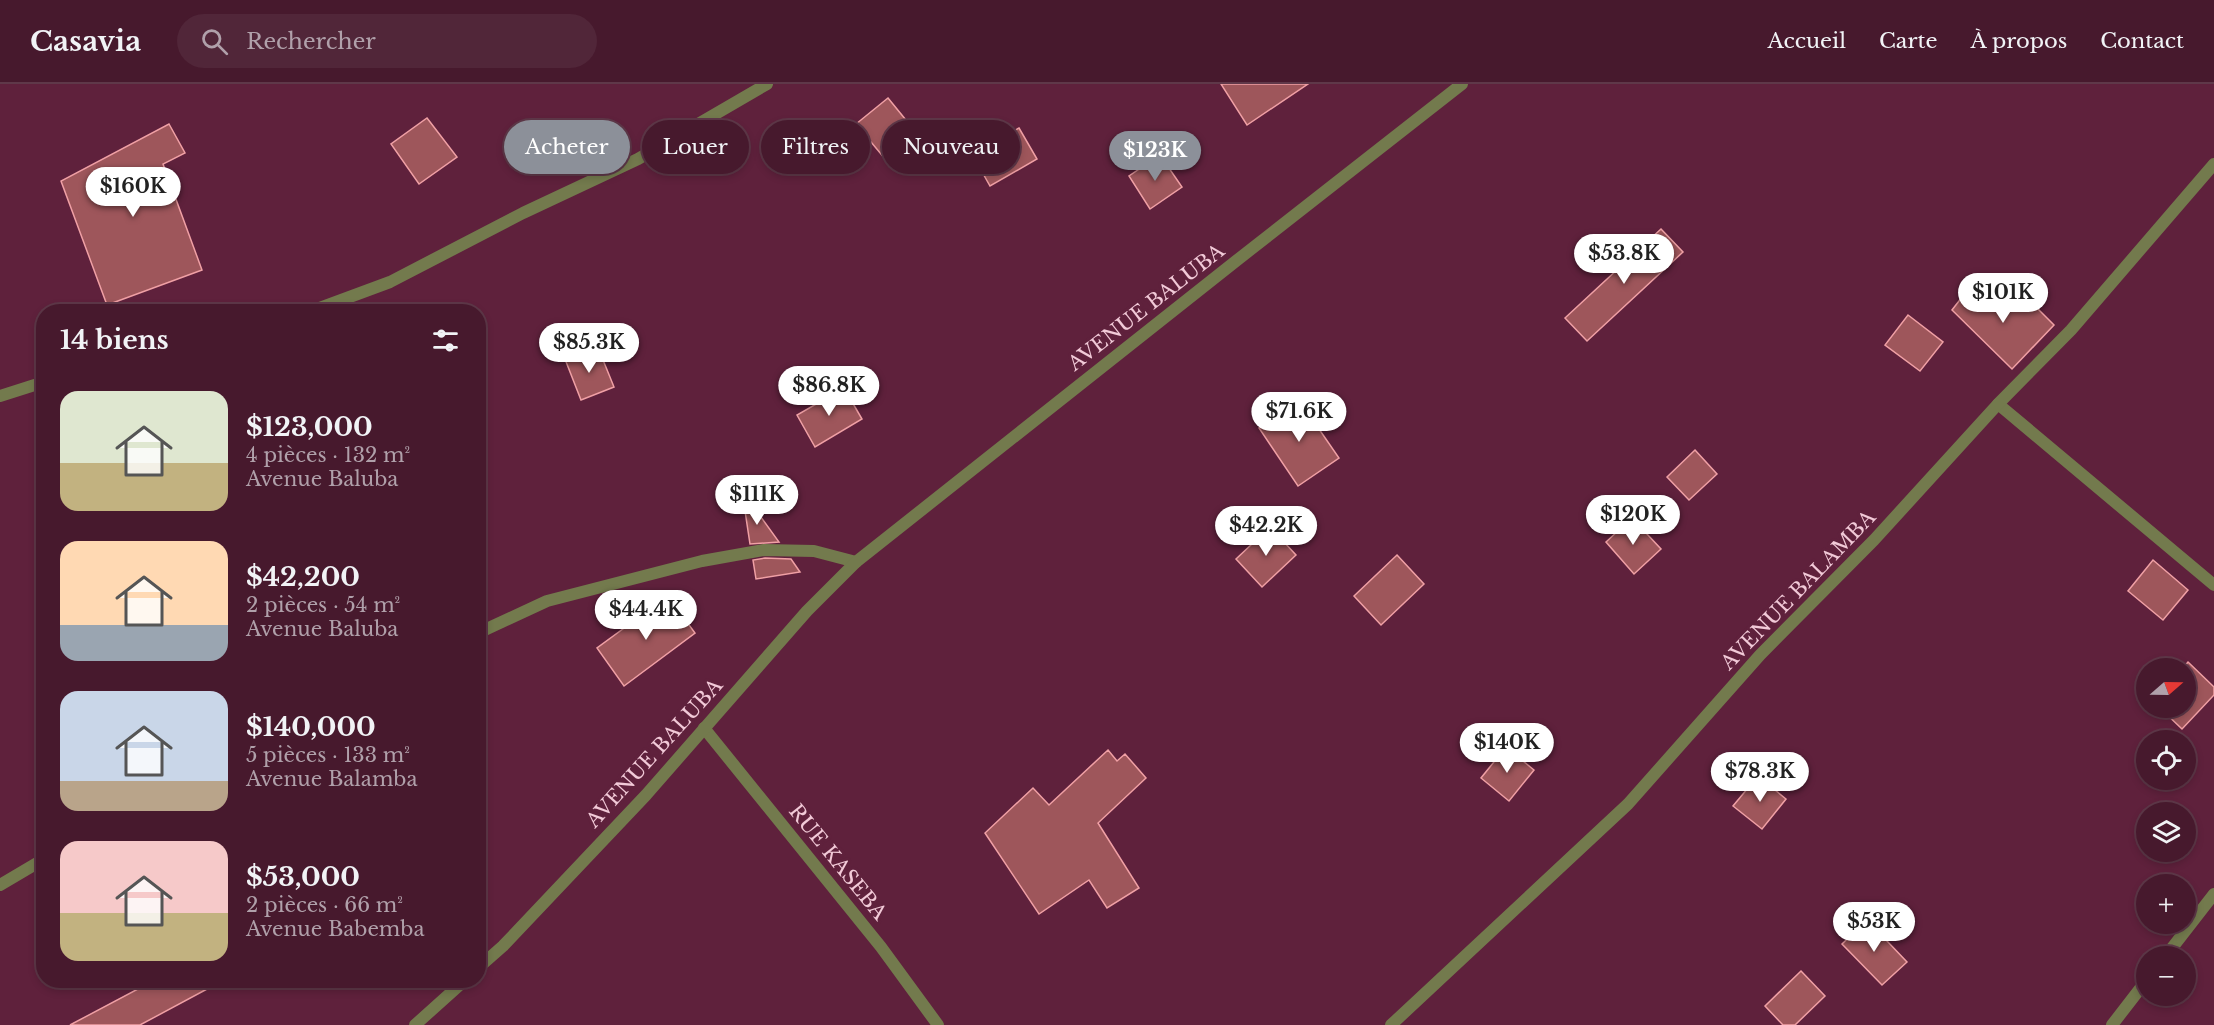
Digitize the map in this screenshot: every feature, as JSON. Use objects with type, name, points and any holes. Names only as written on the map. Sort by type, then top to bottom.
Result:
[{"type":"street","points":[[331,304],[390,282],[522,213],[638,159],[767,84]]},
{"type":"street","name":"AVENUE BALUBA","points":[[486,961],[503,946],[646,795],[807,611],[856,562],[1462,84]]},
{"type":"street","name":"AVENUE BALAMBA","points":[[1391,1025],[1628,804],[1760,655],[1874,540],[1998,404],[2071,330],[2214,164]]},
{"type":"street","points":[[0,396],[36,385]]},
{"type":"street","points":[[1998,404],[2214,585]]},
{"type":"street","points":[[486,629],[547,601],[702,561],[764,550],[814,551],[856,562]]},
{"type":"street","name":"RUE KASEBA","points":[[704,728],[881,947],[938,1025]]},
{"type":"street","points":[[0,885],[36,864]]},
{"type":"street","points":[[2174,946],[2214,894]]},
{"type":"street","points":[[415,1025],[456,988]]},
{"type":"street","points":[[2112,1025],[2136,994]]},
{"type":"building","points":[[1221,84],[1308,84],[1247,125]]},
{"type":"building","points":[[888,98],[906,120],[882,120],[882,155],[870,141],[870,120],[861,120]]},
{"type":"building","points":[[427,118],[457,157],[419,184],[391,144]]},
{"type":"building","points":[[169,124],[185,153],[163,164],[202,270],[107,304],[61,181]]},
{"type":"building","points":[[1020,130],[1037,159],[1020,169]]},
{"type":"building","points":[[1160,155],[1182,187],[1150,209],[1129,176]]},
{"type":"building","points":[[983,174],[1011,174],[990,186]]},
{"type":"building","points":[[1661,229],[1683,252],[1587,341],[1565,318]]},
{"type":"building","points":[[1973,283],[2009,312],[2025,296],[2054,325],[2012,369],[1952,310]]},
{"type":"building","points":[[1908,315],[1943,342],[1920,371],[1885,345]]},
{"type":"building","points":[[563,354],[601,355],[614,387],[581,400]]},
{"type":"building","points":[[844,388],[862,419],[815,447],[797,415]]},
{"type":"building","points":[[1299,400],[1339,458],[1298,486],[1259,428]]},
{"type":"building","points":[[1695,450],[1717,474],[1689,500],[1667,477]]},
{"type":"building","points":[[742,491],[779,542],[750,544]]},
{"type":"building","points":[[1632,518],[1661,549],[1634,574],[1606,542]]},
{"type":"building","points":[[1270,527],[1296,555],[1262,587],[1236,559]]},
{"type":"building","points":[[1397,555],[1424,584],[1381,625],[1354,596]]},
{"type":"building","points":[[791,559],[800,572],[756,579],[753,560]]},
{"type":"building","points":[[2153,560],[2188,590],[2163,620],[2128,591]]},
{"type":"building","points":[[668,596],[695,633],[624,686],[597,648]]},
{"type":"building","points":[[2196,670],[2214,687],[2214,695],[2196,714]]},
{"type":"building","points":[[2170,718],[2192,718],[2182,729]]},
{"type":"building","points":[[1506,747],[1534,770],[1509,801],[1481,778]]},
{"type":"building","points":[[1108,750],[1117,761],[1125,754],[1146,778],[1098,823],[1139,888],[1107,908],[1089,880],[1039,914],[985,833],[1033,788],[1049,805]]},
{"type":"building","points":[[1758,776],[1786,799],[1762,829],[1733,806]]},
{"type":"building","points":[[1867,920],[1907,962],[1882,985],[1842,944]]},
{"type":"building","points":[[1801,971],[1825,996],[1795,1025],[1783,1025],[1765,1006]]},
{"type":"building","points":[[140,988],[209,988],[140,1025],[70,1025]]}]
